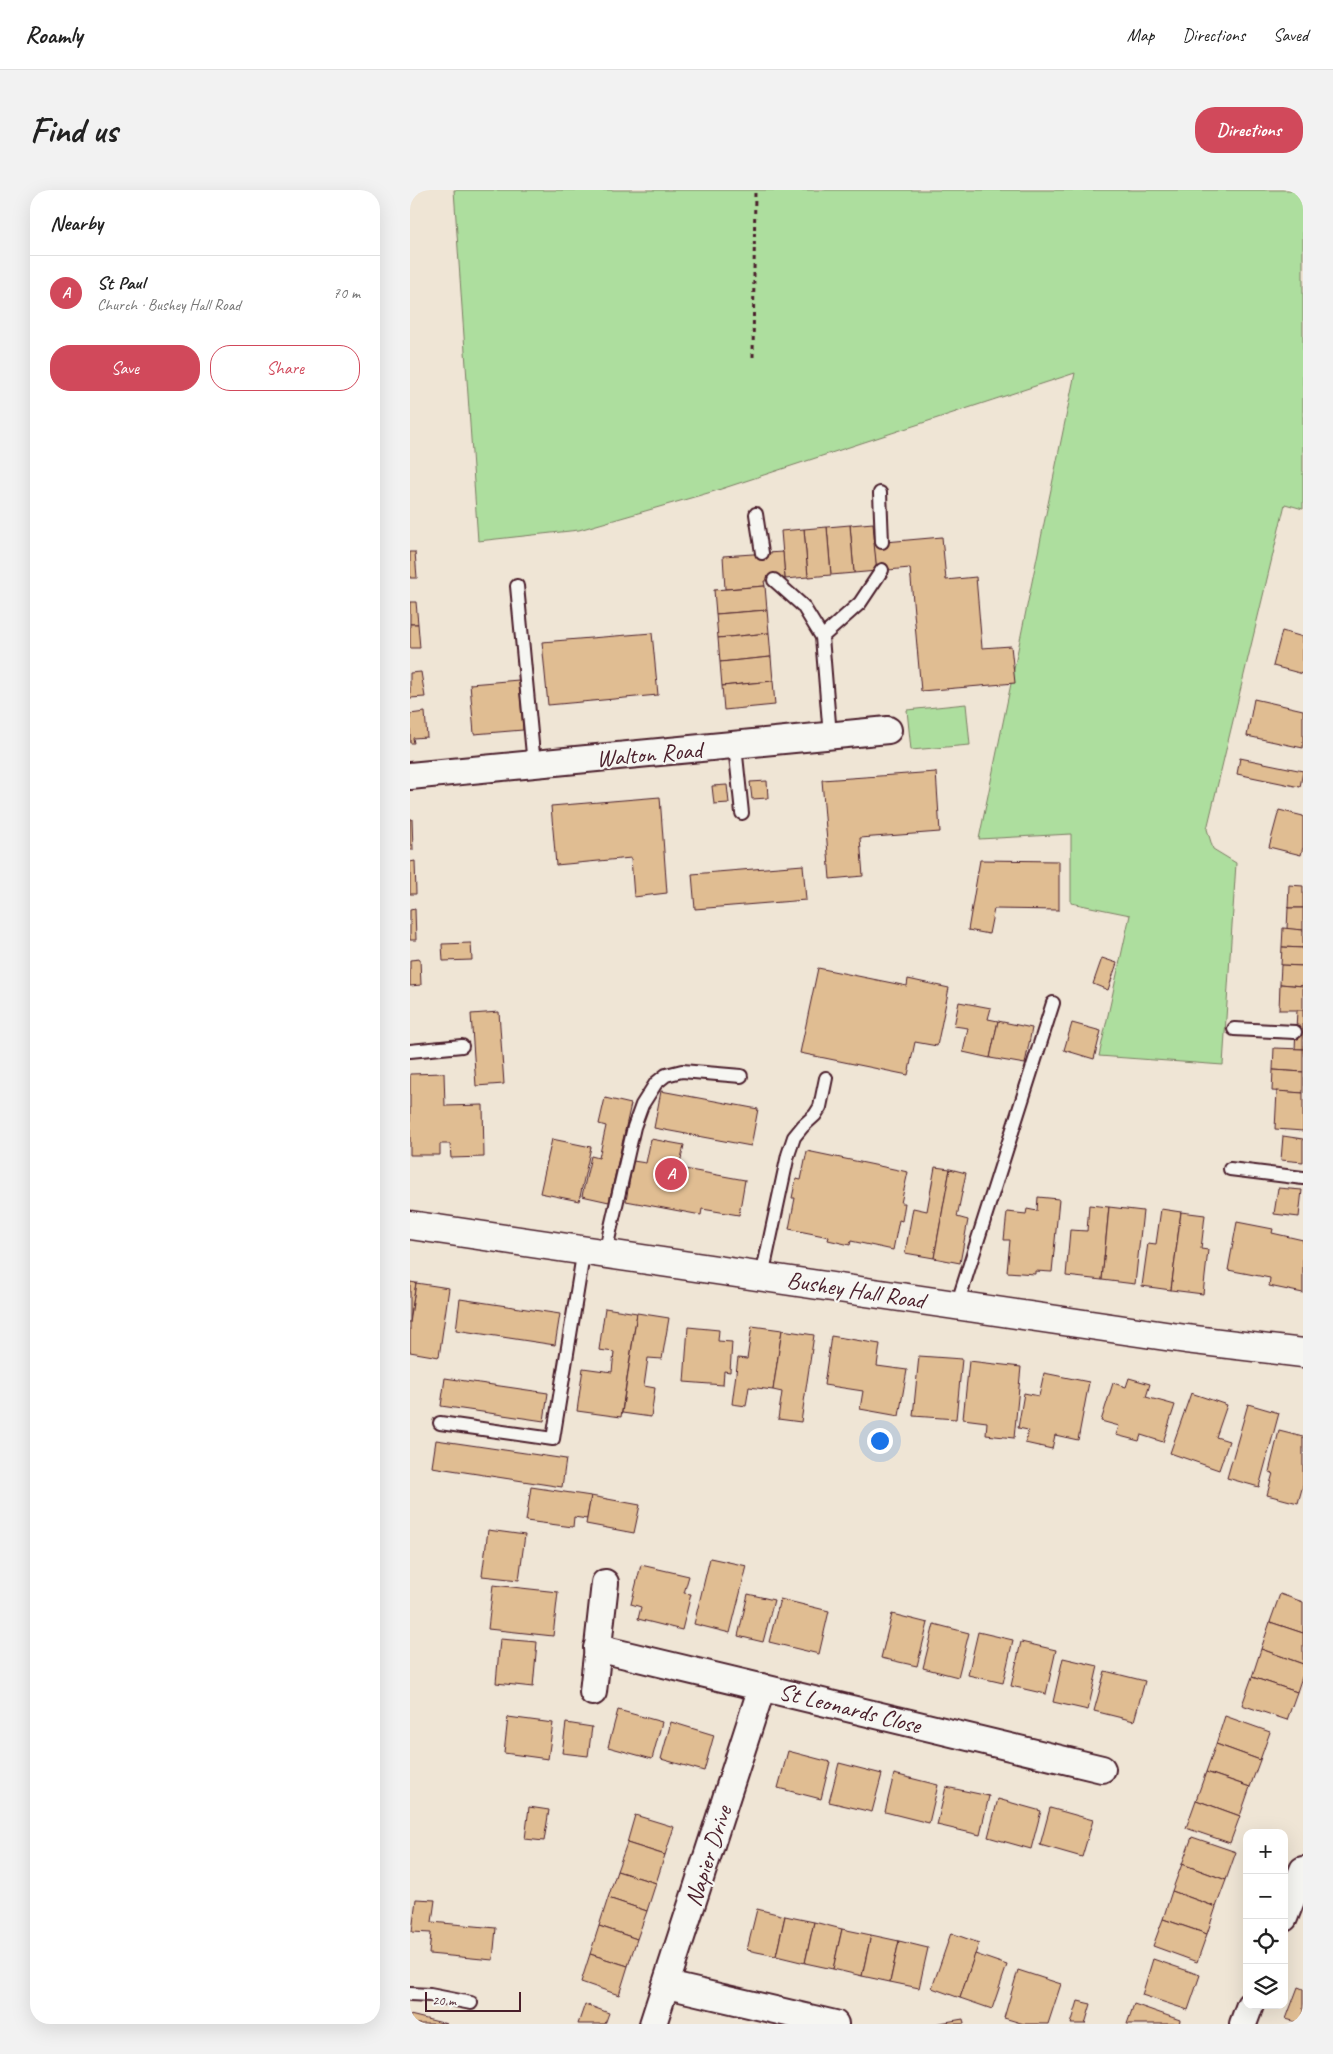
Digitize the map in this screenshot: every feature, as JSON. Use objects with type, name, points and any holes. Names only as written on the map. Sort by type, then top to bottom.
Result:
[{"type":"street","name":"Walton Road","points":[[410,776],[888,730]]},
{"type":"street","name":"Bushey Hall Road","points":[[410,1225],[1186,1339],[1303,1353]]},
{"type":"street","points":[[593,1692],[605,1583]]},
{"type":"street","name":"St Leonards Close","points":[[597,1648],[1102,1769]]},
{"type":"street","name":"Napier Drive","points":[[653,2024],[762,1687]]},
{"type":"street","points":[[1288,1908],[1303,1870]]},
{"type":"street","points":[[667,1985],[835,2024]]},
{"type":"street","points":[[1243,2024],[1249,2009]]},
{"type":"lane","points":[[880,494],[882,542]]},
{"type":"lane","points":[[756,514],[762,553]]},
{"type":"lane","points":[[822,637],[860,603],[882,570]]},
{"type":"lane","points":[[774,580],[803,606],[822,637],[830,736]]},
{"type":"lane","points":[[517,586],[534,765]]},
{"type":"lane","points":[[735,746],[742,813]]},
{"type":"lane","points":[[957,1305],[1053,1003]]},
{"type":"lane","points":[[1234,1029],[1295,1032]]},
{"type":"lane","points":[[410,1051],[462,1046]]},
{"type":"lane","points":[[440,1423],[553,1439],[594,1251],[642,1105],[656,1083],[666,1075],[682,1071],[741,1076]]},
{"type":"lane","points":[[762,1276],[788,1154],[794,1138],[815,1115],[820,1106],[826,1078]]},
{"type":"lane","points":[[1230,1170],[1303,1178]]},
{"type":"lane","points":[[410,1994],[430,1995],[471,2003]]},
{"type":"path","points":[[753,357],[755,190]]},
{"type":"green space","points":[[454,190],[1303,190],[1303,509],[1285,504],[1207,829],[1213,849],[1236,863],[1223,1065],[1099,1056],[1130,915],[1071,903],[1071,834],[979,839],[1075,373],[715,491],[579,530],[478,541]]},
{"type":"green space","points":[[966,704],[970,745],[911,750],[907,710]]},
{"type":"building","points":[[873,523],[877,571],[854,573],[850,525]]},
{"type":"building","points":[[850,525],[854,573],[831,575],[827,527]]},
{"type":"building","points":[[827,527],[831,575],[808,577],[804,529]]},
{"type":"building","points":[[804,529],[808,577],[785,579],[781,531]]},
{"type":"building","points":[[942,537],[946,580],[976,577],[982,648],[1011,646],[1015,683],[921,691],[910,568],[877,571],[874,543]]},
{"type":"building","points":[[410,552],[415,552],[417,578],[410,578]]},
{"type":"building","points":[[783,552],[785,579],[764,581],[765,586],[725,589],[723,556]]},
{"type":"building","points":[[765,586],[767,610],[716,614],[714,590]]},
{"type":"building","points":[[410,602],[416,602],[418,624],[410,624]]},
{"type":"building","points":[[767,610],[769,633],[718,638],[716,614]]},
{"type":"building","points":[[410,624],[418,624],[420,648],[410,648]]},
{"type":"building","points":[[1282,631],[1303,637],[1303,674],[1273,666]]},
{"type":"building","points":[[652,633],[658,695],[548,705],[542,642]]},
{"type":"building","points":[[769,633],[771,657],[720,662],[718,638]]},
{"type":"building","points":[[771,657],[773,681],[722,686],[720,662]]},
{"type":"building","points":[[421,672],[425,697],[410,698],[410,673]]},
{"type":"building","points":[[519,680],[523,730],[474,734],[470,684]]},
{"type":"building","points":[[773,681],[775,705],[724,710],[722,686]]},
{"type":"building","points":[[1254,699],[1303,710],[1303,748],[1247,736]]},
{"type":"building","points":[[425,712],[427,737],[413,738],[414,743],[410,743],[410,714]]},
{"type":"building","points":[[1240,758],[1303,771],[1300,787],[1237,774]]},
{"type":"building","points":[[936,772],[940,832],[860,838],[863,876],[830,879],[822,780]]},
{"type":"building","points":[[767,781],[768,798],[752,799],[750,782]]},
{"type":"building","points":[[727,785],[729,803],[714,804],[712,786]]},
{"type":"building","points":[[660,797],[667,893],[634,897],[631,858],[556,865],[551,806]]},
{"type":"building","points":[[1279,810],[1303,816],[1303,847],[1301,855],[1269,847]]},
{"type":"building","points":[[410,819],[412,819],[413,850],[410,850]]},
{"type":"building","points":[[980,860],[1059,861],[1059,910],[994,909],[989,934],[968,930]]},
{"type":"building","points":[[415,861],[416,894],[410,894],[410,862]]},
{"type":"building","points":[[803,865],[806,900],[695,909],[692,874]]},
{"type":"building","points":[[1289,885],[1303,886],[1303,908],[1288,908]]},
{"type":"building","points":[[1288,908],[1303,908],[1303,930],[1287,929]]},
{"type":"building","points":[[415,909],[416,940],[410,940],[410,910]]},
{"type":"building","points":[[1283,928],[1303,930],[1303,948],[1282,947]]},
{"type":"building","points":[[471,943],[472,960],[443,961],[442,944]]},
{"type":"building","points":[[1282,947],[1303,948],[1303,966],[1281,965]]},
{"type":"building","points":[[1102,958],[1117,963],[1108,990],[1093,984]]},
{"type":"building","points":[[420,959],[421,985],[410,986],[410,960]]},
{"type":"building","points":[[1281,965],[1303,966],[1303,986],[1280,984]]},
{"type":"building","points":[[818,968],[907,986],[908,979],[949,988],[937,1046],[915,1042],[908,1075],[800,1053]]},
{"type":"building","points":[[1280,984],[1303,986],[1303,1010],[1279,1010]]},
{"type":"building","points":[[959,1002],[991,1008],[988,1019],[998,1021],[990,1058],[963,1052],[968,1028],[954,1026]]},
{"type":"building","points":[[1297,1010],[1303,1010],[1303,1049],[1295,1049]]},
{"type":"building","points":[[499,1012],[504,1084],[476,1086],[471,1014]]},
{"type":"building","points":[[998,1021],[1032,1028],[1025,1064],[990,1058]]},
{"type":"building","points":[[1072,1023],[1101,1031],[1094,1059],[1064,1050]]},
{"type":"building","points":[[1274,1048],[1303,1049],[1303,1072],[1273,1070]]},
{"type":"building","points":[[1273,1070],[1303,1072],[1303,1093],[1272,1091]]},
{"type":"building","points":[[444,1073],[445,1106],[483,1105],[484,1157],[451,1158],[450,1144],[440,1144],[440,1155],[410,1155],[410,1074]]},
{"type":"building","points":[[661,1091],[758,1109],[751,1146],[654,1128]]},
{"type":"building","points":[[1277,1091],[1303,1093],[1303,1131],[1275,1129]]},
{"type":"building","points":[[605,1098],[631,1104],[609,1202],[582,1196],[591,1156],[599,1158],[606,1126],[599,1124]]},
{"type":"building","points":[[1283,1136],[1303,1139],[1303,1162],[1281,1160]]},
{"type":"building","points":[[552,1139],[591,1147],[579,1201],[540,1193]]},
{"type":"building","points":[[651,1139],[684,1145],[679,1168],[745,1180],[739,1215],[702,1209],[701,1215],[626,1201],[633,1161],[646,1163]]},
{"type":"building","points":[[807,1151],[908,1172],[901,1203],[905,1203],[902,1221],[899,1220],[893,1250],[851,1241],[850,1245],[828,1240],[829,1237],[789,1229],[795,1198],[792,1198],[796,1179],[801,1180]]},
{"type":"building","points":[[935,1167],[950,1169],[934,1258],[905,1253],[913,1208],[927,1211]]},
{"type":"building","points":[[950,1169],[966,1173],[957,1217],[968,1220],[960,1263],[934,1258]]},
{"type":"building","points":[[1278,1188],[1302,1190],[1299,1217],[1274,1214]]},
{"type":"building","points":[[1038,1197],[1059,1199],[1052,1272],[1035,1271],[1035,1274],[1007,1272],[1010,1240],[1004,1240],[1007,1212],[1026,1214],[1027,1209],[1037,1211]]},
{"type":"building","points":[[1089,1205],[1109,1207],[1102,1280],[1066,1276],[1070,1230],[1087,1231]]},
{"type":"building","points":[[1109,1207],[1143,1211],[1135,1284],[1102,1280]]},
{"type":"building","points":[[1161,1209],[1181,1212],[1171,1290],[1142,1286],[1148,1243],[1156,1244]]},
{"type":"building","points":[[1181,1212],[1205,1215],[1201,1249],[1208,1250],[1203,1294],[1171,1290]]},
{"type":"building","points":[[1237,1222],[1273,1229],[1272,1233],[1303,1240],[1303,1293],[1269,1286],[1270,1278],[1228,1270]]},
{"type":"building","points":[[410,1282],[416,1283],[410,1323]]},
{"type":"building","points":[[416,1283],[449,1288],[439,1357],[410,1352],[410,1323]]},
{"type":"building","points":[[460,1299],[560,1314],[555,1345],[456,1330]]},
{"type":"building","points":[[605,1308],[637,1313],[621,1417],[577,1411],[583,1368],[612,1372],[614,1352],[599,1350]]},
{"type":"building","points":[[637,1313],[669,1318],[662,1359],[648,1358],[644,1386],[655,1388],[651,1417],[622,1413]]},
{"type":"building","points":[[752,1326],[782,1330],[773,1390],[749,1387],[746,1406],[732,1404],[738,1358],[747,1359]]},
{"type":"building","points":[[688,1327],[719,1330],[718,1341],[732,1342],[730,1372],[724,1371],[723,1385],[684,1382]]},
{"type":"building","points":[[782,1330],[814,1335],[801,1422],[778,1419],[782,1392],[773,1390]]},
{"type":"building","points":[[831,1336],[880,1344],[877,1366],[907,1370],[899,1416],[860,1409],[863,1391],[824,1385]]},
{"type":"building","points":[[919,1356],[962,1359],[956,1419],[913,1416]]},
{"type":"building","points":[[969,1361],[1021,1367],[1014,1438],[986,1435],[987,1422],[963,1419]]},
{"type":"building","points":[[1044,1373],[1089,1382],[1078,1440],[1055,1435],[1052,1449],[1025,1443],[1028,1430],[1018,1428],[1024,1393],[1039,1396]]},
{"type":"building","points":[[445,1378],[548,1393],[544,1421],[441,1406]]},
{"type":"building","points":[[1129,1378],[1150,1384],[1146,1397],[1175,1405],[1163,1442],[1141,1435],[1139,1441],[1116,1435],[1119,1426],[1101,1421],[1113,1383],[1126,1387]]},
{"type":"building","points":[[1191,1393],[1227,1405],[1216,1437],[1229,1441],[1219,1470],[1170,1453]]},
{"type":"building","points":[[1248,1404],[1279,1413],[1259,1487],[1227,1478]]},
{"type":"building","points":[[1279,1431],[1303,1437],[1303,1485],[1298,1503],[1267,1495],[1273,1473],[1269,1472]]},
{"type":"building","points":[[436,1440],[566,1459],[562,1487],[432,1467]]},
{"type":"building","points":[[531,1487],[591,1496],[587,1519],[574,1517],[573,1527],[526,1521]]},
{"type":"building","points":[[591,1496],[640,1505],[634,1533],[586,1524]]},
{"type":"building","points":[[488,1530],[525,1535],[519,1580],[482,1576]]},
{"type":"building","points":[[710,1558],[747,1566],[730,1633],[694,1624]]},
{"type":"building","points":[[641,1565],[689,1576],[684,1593],[691,1594],[682,1630],[638,1619],[641,1607],[631,1604]]},
{"type":"building","points":[[493,1585],[558,1592],[553,1636],[488,1629]]},
{"type":"building","points":[[748,1594],[774,1600],[763,1642],[738,1636]]},
{"type":"building","points":[[1280,1594],[1303,1602],[1303,1633],[1270,1622]]},
{"type":"building","points":[[780,1599],[829,1611],[819,1654],[769,1642]]},
{"type":"building","points":[[892,1614],[928,1623],[917,1666],[881,1658]]},
{"type":"building","points":[[1270,1622],[1303,1633],[1303,1664],[1261,1649]]},
{"type":"building","points":[[934,1624],[969,1633],[958,1677],[923,1668]]},
{"type":"building","points":[[978,1632],[1013,1640],[1003,1683],[968,1675]]},
{"type":"building","points":[[500,1639],[537,1642],[533,1687],[496,1683]]},
{"type":"building","points":[[1021,1642],[1056,1650],[1046,1694],[1011,1686]]},
{"type":"building","points":[[1261,1649],[1303,1664],[1303,1674],[1297,1692],[1252,1677]]},
{"type":"building","points":[[1063,1658],[1098,1666],[1088,1710],[1053,1702]]},
{"type":"building","points":[[1105,1671],[1145,1681],[1134,1721],[1094,1711]]},
{"type":"building","points":[[1252,1677],[1297,1692],[1287,1720],[1242,1705]]},
{"type":"building","points":[[618,1710],[662,1722],[652,1759],[608,1747]]},
{"type":"building","points":[[1225,1716],[1270,1732],[1260,1760],[1216,1744]]},
{"type":"building","points":[[508,1717],[553,1723],[548,1759],[504,1753]]},
{"type":"building","points":[[671,1722],[714,1735],[704,1771],[661,1759]]},
{"type":"building","points":[[566,1723],[592,1727],[588,1756],[562,1753]]},
{"type":"building","points":[[1216,1744],[1260,1760],[1250,1787],[1206,1772]]},
{"type":"building","points":[[788,1751],[830,1762],[821,1799],[778,1788]]},
{"type":"building","points":[[839,1763],[882,1774],[872,1812],[829,1802]]},
{"type":"building","points":[[1206,1772],[1250,1787],[1240,1816],[1196,1800]]},
{"type":"building","points":[[894,1774],[938,1785],[929,1823],[885,1812]]},
{"type":"building","points":[[946,1787],[989,1796],[980,1835],[937,1825]]},
{"type":"building","points":[[998,1799],[1041,1811],[1031,1849],[988,1837]]},
{"type":"building","points":[[1196,1800],[1240,1816],[1230,1843],[1186,1828]]},
{"type":"building","points":[[529,1807],[549,1810],[544,1841],[525,1839]]},
{"type":"building","points":[[1050,1808],[1093,1820],[1082,1857],[1040,1845]]},
{"type":"building","points":[[635,1815],[674,1827],[665,1855],[627,1843]]},
{"type":"building","points":[[1192,1837],[1236,1852],[1226,1880],[1182,1864]]},
{"type":"building","points":[[627,1843],[665,1855],[656,1883],[617,1871]]},
{"type":"building","points":[[1182,1864],[1226,1880],[1216,1907],[1172,1891]]},
{"type":"building","points":[[617,1871],[656,1883],[647,1911],[608,1898]]},
{"type":"building","points":[[1172,1891],[1216,1907],[1207,1934],[1163,1919]]},
{"type":"building","points":[[608,1898],[647,1911],[637,1939],[599,1926]]},
{"type":"building","points":[[416,1899],[435,1900],[432,1922],[496,1928],[493,1960],[429,1954],[431,1933],[412,1932]]},
{"type":"building","points":[[757,1909],[785,1916],[776,1956],[747,1950]]},
{"type":"building","points":[[785,1916],[814,1922],[805,1963],[776,1956]]},
{"type":"building","points":[[1163,1919],[1207,1934],[1197,1962],[1153,1946]]},
{"type":"building","points":[[814,1922],[842,1929],[833,1969],[805,1963]]},
{"type":"building","points":[[599,1926],[637,1939],[628,1966],[590,1954]]},
{"type":"building","points":[[842,1929],[871,1935],[862,1976],[833,1969]]},
{"type":"building","points":[[951,1933],[979,1943],[960,1998],[932,1988]]},
{"type":"building","points":[[871,1935],[899,1941],[890,1982],[862,1976]]},
{"type":"building","points":[[899,1941],[928,1948],[919,1988],[890,1982]]},
{"type":"building","points":[[590,1954],[628,1966],[619,1995],[581,1982]]},
{"type":"building","points":[[975,1954],[1007,1965],[992,2009],[960,1998]]},
{"type":"building","points":[[1153,1959],[1200,1975],[1188,2010],[1142,1995]]},
{"type":"building","points":[[1018,1970],[1061,1984],[1048,2024],[1024,2024],[1004,2018]]},
{"type":"building","points":[[1298,1987],[1303,1989],[1303,2024],[1286,2019]]},
{"type":"building","points":[[1078,2001],[1091,2004],[1085,2024],[1071,2024]]},
{"type":"building","points":[[585,2004],[609,2013],[605,2024],[578,2024]]},
{"type":"building","points":[[1134,2004],[1180,2020],[1179,2024],[1127,2024]]},
{"type":"building","points":[[410,2015],[447,2024],[410,2024]]},
{"type":"building","points":[[963,2019],[964,2024],[934,2024]]},
{"type":"place","name":"St Paul","points":[[671,1174]]}]
